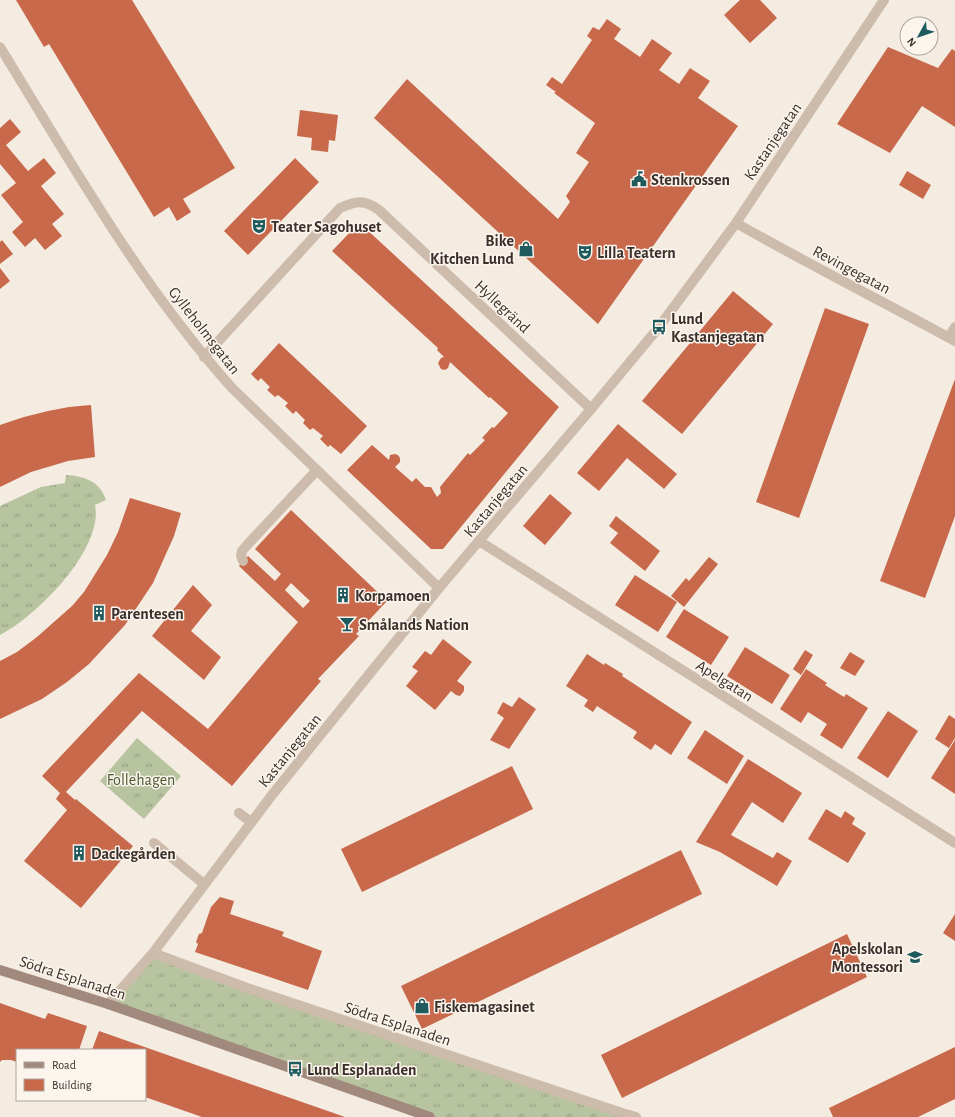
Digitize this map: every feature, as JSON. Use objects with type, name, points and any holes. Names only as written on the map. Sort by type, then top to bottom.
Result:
[{"type":"street","name":"Kastanjegatan","points":[[108,1004],[152,953],[251,822],[439,588],[592,409],[659,326],[736,223],[884,0]]},
{"type":"street","name":"Gylleholmsgatan","points":[[0,47],[118,238],[204,357],[232,388],[439,588]]},
{"type":"street","name":"Hyllegränd","points":[[204,357],[340,208],[353,202],[365,202],[372,204],[380,210],[592,409]]},
{"type":"street","name":"Revingegatan","points":[[736,223],[952,339]]},
{"type":"street","points":[[952,339],[955,327]]},
{"type":"street","points":[[243,561],[241,556],[242,551],[317,470]]},
{"type":"street","name":"Apelgatan","points":[[479,541],[955,843]]},
{"type":"street","points":[[239,813],[251,822]]},
{"type":"street","points":[[154,843],[204,884]]},
{"type":"street","name":"Södra Esplanaden","points":[[152,953],[262,993],[614,1111],[636,1117]]},
{"type":"street","name":"Södra Esplanaden","points":[[0,970],[108,1004],[430,1117]]},
{"type":"green space","points":[[66,475],[85,478],[95,484],[100,488],[106,500],[95,505],[95,522],[89,541],[78,561],[64,580],[48,598],[31,613],[15,626],[0,635],[0,506],[41,487],[65,483]]},
{"type":"green space","name":"Follehagen","points":[[137,738],[181,776],[144,819],[100,781]]},
{"type":"green space","points":[[153,953],[636,1117],[430,1117],[108,1004]]},
{"type":"building","points":[[16,0],[132,0],[235,168],[183,199],[191,212],[177,221],[169,207],[154,217],[49,44],[44,47]]},
{"type":"building","points":[[740,0],[760,0],[777,18],[750,43],[724,15]]},
{"type":"building","name":"Stenkrossen","points":[[607,19],[621,29],[614,39],[640,57],[652,39],[672,53],[659,70],[679,84],[690,68],[710,81],[698,98],[738,126],[598,324],[374,118],[407,79],[558,219],[570,202],[566,196],[589,162],[576,153],[595,123],[554,93],[556,92],[546,85],[552,77],[562,84],[592,40],[587,36],[593,27],[599,30]]},
{"type":"building","points":[[888,47],[899,52],[899,56],[909,56],[938,68],[952,49],[955,51],[955,127],[922,106],[890,153],[837,124]]},
{"type":"building","points":[[300,110],[338,115],[335,141],[329,140],[328,152],[311,150],[312,138],[297,136]]},
{"type":"building","points":[[10,119],[21,132],[6,145],[28,171],[44,158],[56,173],[41,186],[64,214],[52,224],[62,236],[45,250],[35,238],[25,247],[12,232],[23,222],[1,195],[16,183],[0,164],[0,128]]},
{"type":"building","points":[[295,158],[319,182],[248,255],[224,231]]},
{"type":"building","points":[[907,171],[931,185],[923,199],[899,185]]},
{"type":"building","points":[[355,227],[364,227],[559,407],[443,549],[431,549],[347,470],[372,445],[389,460],[390,455],[398,455],[400,462],[395,467],[412,482],[416,478],[425,487],[431,487],[437,497],[441,493],[440,487],[468,453],[470,455],[485,440],[482,438],[508,413],[490,397],[489,398],[450,362],[448,368],[445,370],[441,369],[438,363],[441,358],[444,357],[437,350],[438,348],[332,251]]},
{"type":"building","points":[[2,240],[13,254],[0,264],[0,242]]},
{"type":"building","points":[[0,268],[10,281],[0,289]]},
{"type":"building","points":[[733,291],[773,324],[682,434],[642,401]]},
{"type":"building","points":[[825,308],[869,324],[799,518],[756,502]]},
{"type":"building","points":[[279,343],[367,426],[341,454],[330,445],[328,447],[320,439],[323,436],[313,428],[310,430],[303,423],[305,420],[296,411],[293,414],[285,406],[288,403],[278,395],[275,397],[267,390],[270,387],[261,378],[258,381],[251,374]]},
{"type":"building","points":[[955,379],[955,516],[925,598],[880,581]]},
{"type":"building","points":[[91,405],[95,457],[68,461],[31,472],[0,487],[0,425],[48,411]]},
{"type":"building","points":[[618,424],[677,474],[664,489],[627,458],[599,491],[577,473]]},
{"type":"building","points":[[550,494],[572,513],[545,545],[523,526]]},
{"type":"building","name":"Parentesen","points":[[130,498],[181,513],[174,536],[153,583],[125,625],[89,664],[67,682],[42,699],[0,719],[0,661],[17,652],[37,637],[72,606],[84,592],[107,555],[118,532]]},
{"type":"building","points":[[291,510],[387,601],[356,634],[359,636],[318,679],[321,681],[232,786],[142,711],[66,792],[133,846],[81,908],[24,861],[67,810],[56,799],[60,793],[42,776],[139,673],[208,729],[298,622],[239,566],[248,556],[275,581],[281,574],[255,549]],"holes":[[[291,583],[310,601],[303,608],[285,590]]]},
{"type":"building","points":[[616,516],[660,551],[645,571],[610,543],[618,533],[609,526]]},
{"type":"building","points":[[709,557],[718,564],[684,607],[671,596],[686,578],[689,581]]},
{"type":"building","points":[[635,575],[677,602],[658,632],[615,605]]},
{"type":"building","points":[[193,585],[212,605],[191,631],[221,657],[204,680],[152,636]]},
{"type":"building","points":[[684,609],[729,637],[711,665],[666,637]]},
{"type":"building","points":[[443,639],[472,662],[457,681],[464,686],[464,691],[460,696],[451,691],[435,710],[406,686],[418,671],[412,667],[425,651],[431,655]]},
{"type":"building","points":[[745,647],[790,675],[772,704],[727,676]]},
{"type":"building","points":[[805,650],[813,655],[801,675],[793,669]]},
{"type":"building","points":[[850,652],[865,661],[855,676],[840,668]]},
{"type":"building","points":[[587,654],[604,665],[605,663],[623,674],[622,676],[692,722],[671,755],[655,744],[651,750],[633,738],[637,732],[597,706],[593,712],[584,706],[588,700],[566,686]]},
{"type":"building","points":[[806,669],[827,683],[825,685],[844,697],[846,694],[868,708],[842,749],[820,735],[827,724],[808,712],[801,723],[780,709]]},
{"type":"building","points":[[519,697],[536,709],[509,749],[490,740],[504,718],[497,713],[503,702],[512,707]]},
{"type":"building","points":[[888,711],[918,731],[888,778],[857,758]]},
{"type":"building","points":[[949,715],[955,719],[955,738],[949,748],[935,739]]},
{"type":"building","points":[[705,730],[744,756],[727,784],[687,758]]},
{"type":"building","points":[[955,740],[955,794],[931,778]]},
{"type":"building","points":[[748,759],[802,793],[783,823],[752,802],[731,835],[773,858],[777,852],[792,861],[777,886],[720,852],[696,842]]},
{"type":"building","points":[[512,766],[533,809],[362,892],[341,849]]},
{"type":"building","points":[[826,809],[841,818],[845,811],[855,818],[852,824],[866,833],[848,863],[808,839]]},
{"type":"building","points":[[681,850],[702,894],[422,1029],[401,986]]},
{"type":"building","points":[[220,897],[234,901],[230,914],[284,932],[282,936],[322,951],[308,990],[195,952],[198,944],[196,942],[199,934],[202,933],[211,907]]},
{"type":"building","points":[[955,914],[955,941],[943,933]]},
{"type":"building","points":[[847,934],[867,977],[622,1098],[601,1055]]},
{"type":"building","points":[[0,1003],[45,1019],[48,1013],[87,1026],[79,1049],[16,1049],[16,1062],[2,1060],[0,1062]]},
{"type":"building","points":[[99,1031],[345,1117],[202,1117],[146,1097],[146,1049],[92,1049]]},
{"type":"building","points":[[955,1047],[955,1099],[918,1117],[833,1117],[829,1108]]},
{"type":"place","name":"Stenkrossen","points":[[639,179]]},
{"type":"place","name":"Teater Sagohuset","points":[[259,226]]},
{"type":"place","name":"Bike Kitchen Lund","points":[[526,249]]},
{"type":"place","name":"Lilla Teatern","points":[[585,252]]},
{"type":"place","name":"Lund Kastanjegatan","points":[[659,327]]},
{"type":"place","name":"Korpamoen","points":[[343,595]]},
{"type":"place","name":"Parentesen","points":[[99,613]]},
{"type":"place","name":"Smålands Nation","points":[[347,624]]},
{"type":"place","name":"Dackegården","points":[[79,853]]},
{"type":"place","name":"Apelskolan Montessori","points":[[915,957]]},
{"type":"place","name":"Fiskemagasinet","points":[[422,1006]]},
{"type":"place","name":"Lund Esplanaden","points":[[295,1069]]}]
